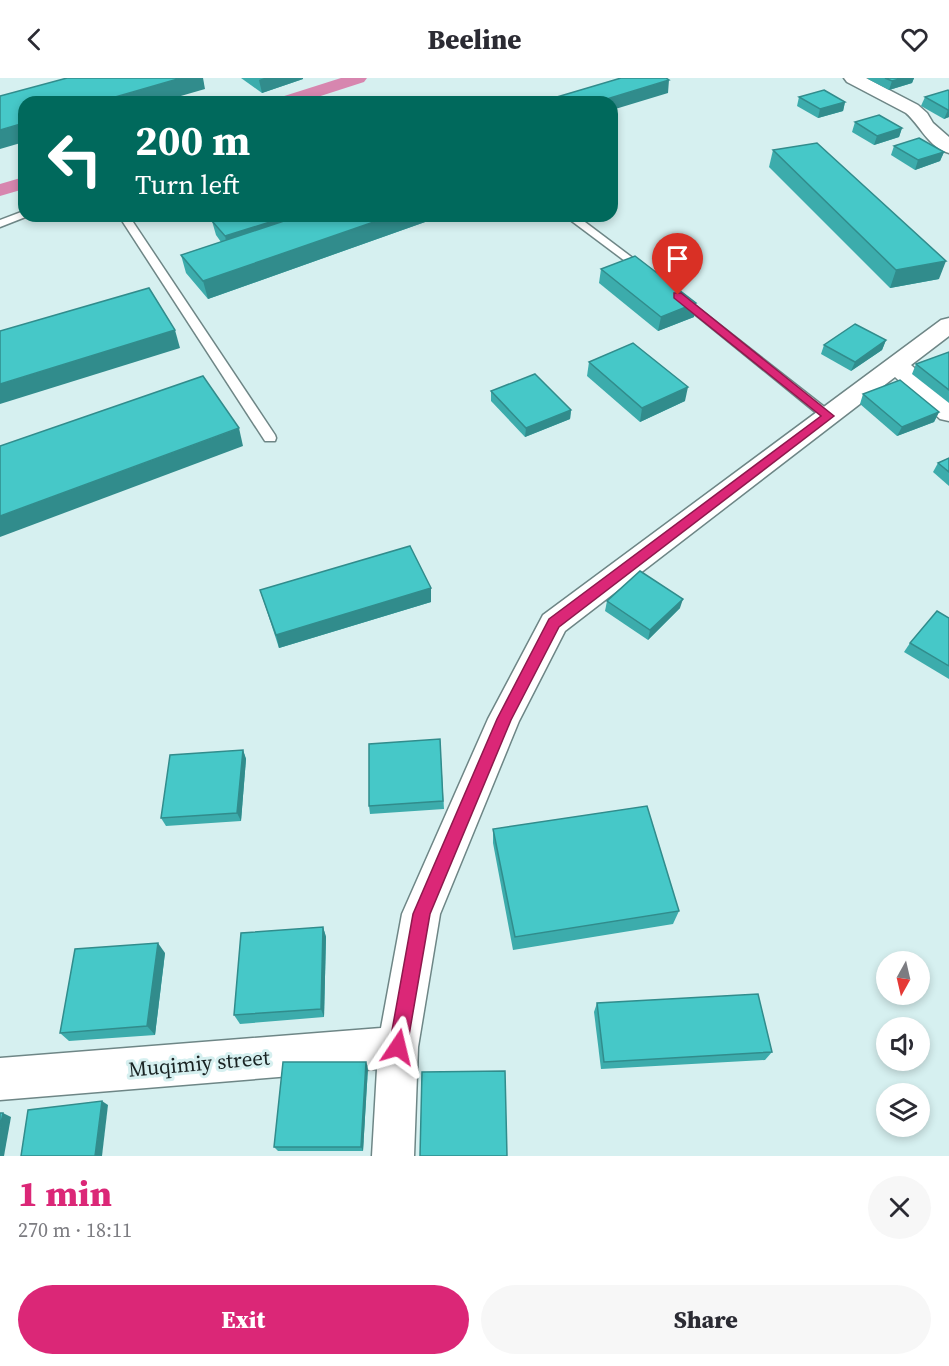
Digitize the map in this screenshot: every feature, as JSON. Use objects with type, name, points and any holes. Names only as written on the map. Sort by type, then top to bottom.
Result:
[{"type":"street","points":[[853,78],[912,109],[921,117],[924,126],[949,147]]},
{"type":"street","points":[[393,1156],[398,1047],[422,914],[504,719],[554,623],[949,325]]},
{"type":"street","points":[[897,366],[949,413]]},
{"type":"street","name":"Muqimiy street","points":[[0,1079],[398,1047]]},
{"type":"lane","points":[[0,224],[18,216]]},
{"type":"lane","points":[[128,222],[270,438]]},
{"type":"lane","points":[[578,222],[651,276]]},
{"type":"lane","points":[[669,289],[828,416]]},
{"type":"building","points":[[67,78],[181,78],[119,96],[18,96],[18,125],[0,130],[0,96]]},
{"type":"building","points":[[621,78],[666,78],[669,80],[617,96],[560,96]]},
{"type":"building","points":[[885,78],[903,78],[892,81]]},
{"type":"building","points":[[824,90],[845,102],[820,109],[799,97]]},
{"type":"building","points":[[948,90],[948,110],[925,97]]},
{"type":"building","points":[[879,115],[902,128],[877,136],[855,122]]},
{"type":"building","points":[[919,138],[944,152],[918,160],[894,146]]},
{"type":"building","points":[[817,143],[946,261],[896,270],[773,150]]},
{"type":"building","points":[[213,222],[270,222],[225,236]]},
{"type":"building","points":[[281,222],[374,222],[203,281],[181,255]]},
{"type":"building","points":[[635,256],[696,303],[661,317],[601,269]]},
{"type":"building","points":[[149,288],[175,330],[0,384],[0,331]]},
{"type":"building","points":[[855,324],[886,340],[855,362],[824,345]]},
{"type":"building","points":[[633,343],[688,387],[642,408],[589,362]]},
{"type":"building","points":[[949,352],[949,390],[916,364]]},
{"type":"building","points":[[535,374],[571,410],[526,428],[491,391]]},
{"type":"building","points":[[203,376],[239,428],[0,516],[0,446]]},
{"type":"building","points":[[900,380],[939,412],[902,427],[863,394]]},
{"type":"building","points":[[949,458],[949,472],[938,463]]},
{"type":"building","points":[[410,546],[431,588],[276,635],[260,590]]},
{"type":"building","points":[[640,571],[683,599],[650,630],[607,601]]},
{"type":"building","points":[[937,611],[949,618],[949,666],[910,643]]},
{"type":"building","points":[[440,739],[443,801],[369,806],[369,744]]},
{"type":"building","points":[[243,750],[237,813],[161,818],[170,755]]},
{"type":"building","points":[[647,806],[679,911],[515,937],[493,829]]},
{"type":"building","points":[[323,927],[321,1009],[234,1015],[241,933]]},
{"type":"building","points":[[158,943],[147,1026],[60,1033],[75,949]]},
{"type":"building","points":[[758,994],[772,1052],[604,1062],[597,1003]]},
{"type":"building","points":[[283,1062],[366,1062],[361,1147],[274,1147]]},
{"type":"building","points":[[505,1071],[507,1156],[420,1156],[422,1072]]},
{"type":"building","points":[[102,1101],[95,1156],[21,1156],[28,1110]]},
{"type":"waterway","points":[[302,96],[358,78]]},
{"type":"waterway","points":[[0,190],[18,185]]},
{"type":"route","points":[[398,1047],[422,914],[504,719],[554,623],[828,416],[678,295]]}]
